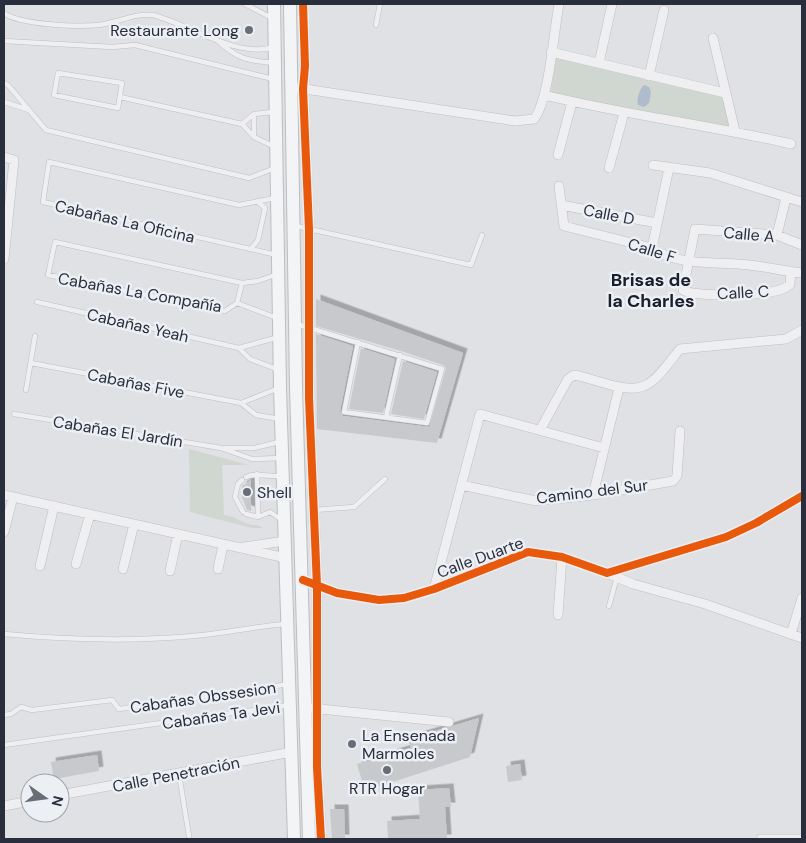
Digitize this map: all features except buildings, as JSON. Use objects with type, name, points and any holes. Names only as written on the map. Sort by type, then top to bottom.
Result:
[{"type":"main road","points":[[274,4],[279,197],[280,388],[294,839]]},
{"type":"main road","points":[[290,4],[298,88],[295,323],[303,580],[312,708],[309,839]]},
{"type":"street","points":[[303,4],[305,66],[298,88],[309,229],[308,327],[312,510],[317,586],[312,708],[320,839]]},
{"type":"street","points":[[298,88],[516,121],[534,119],[540,112],[544,95],[559,4]]},
{"type":"street","points":[[600,63],[612,4]]},
{"type":"street","points":[[649,76],[664,10]]},
{"type":"street","points":[[713,38],[735,131]]},
{"type":"street","points":[[551,52],[725,93]]},
{"type":"street","points":[[544,95],[624,114],[735,131],[791,144]]},
{"type":"street","points":[[558,155],[572,102]]},
{"type":"street","points":[[609,168],[624,114]]},
{"type":"street","points":[[4,157],[14,160],[4,259]]},
{"type":"street","points":[[653,165],[710,173],[802,202]]},
{"type":"street","points":[[652,248],[669,168]]},
{"type":"street","points":[[558,186],[561,205]]},
{"type":"street","points":[[777,235],[786,198]]},
{"type":"street","name":"Calle D","points":[[561,205],[657,223]]},
{"type":"street","name":"Calle F","points":[[561,205],[564,226],[652,248],[659,253],[688,260],[748,264],[802,272]]},
{"type":"street","name":"Calle A","points":[[688,260],[695,230],[777,235],[802,245]]},
{"type":"street","name":"Calle C","points":[[688,260],[682,290],[713,294],[756,294],[783,290],[790,284],[791,271]]},
{"type":"street","points":[[540,430],[568,379],[574,375],[619,388],[644,386],[664,370],[680,349],[786,339],[802,330]]},
{"type":"street","points":[[593,495],[619,388]]},
{"type":"street","points":[[434,589],[480,414],[604,448]]},
{"type":"street","name":"Camino del Sur","points":[[461,485],[536,501],[593,495],[675,479],[680,431]]},
{"type":"street","points":[[4,495],[286,558]]},
{"type":"street","points":[[607,573],[726,537],[756,523],[802,496]]},
{"type":"street","points":[[4,532],[13,497]]},
{"type":"street","points":[[40,566],[54,506]]},
{"type":"street","points":[[76,564],[90,514]]},
{"type":"street","points":[[123,569],[134,524]]},
{"type":"street","points":[[170,571],[178,534]]},
{"type":"street","points":[[238,548],[285,541]]},
{"type":"street","points":[[218,569],[223,545]]},
{"type":"street","name":"Calle Duarte","points":[[303,580],[337,593],[379,600],[404,598],[434,589],[528,552],[562,558],[802,638]]},
{"type":"street","points":[[558,615],[562,558]]},
{"type":"street","points":[[791,634],[802,598]]},
{"type":"street","points":[[312,708],[449,722]]},
{"type":"street","name":"Calle Penetración","points":[[70,794],[292,752]]},
{"type":"street","points":[[4,806],[20,803]]},
{"type":"street","points":[[761,839],[802,839]]},
{"type":"lane","points":[[245,4],[275,19]]},
{"type":"lane","points":[[376,25],[380,4]]},
{"type":"lane","points":[[4,13],[11,18],[27,22],[94,25],[139,15],[153,15],[216,39],[262,51],[275,47]]},
{"type":"lane","points":[[216,39],[232,54],[258,62],[276,63]]},
{"type":"lane","points":[[4,41],[112,48],[136,45],[276,80]]},
{"type":"lane","points":[[58,73],[122,83],[120,97],[118,108],[54,95],[58,73]]},
{"type":"lane","points":[[4,83],[8,85],[46,130],[249,178],[278,166]]},
{"type":"lane","points":[[120,97],[242,124],[254,137],[278,148]]},
{"type":"lane","points":[[4,102],[30,110]]},
{"type":"lane","points":[[242,124],[254,114],[277,112]]},
{"type":"lane","points":[[254,114],[254,137]]},
{"type":"lane","name":"Cabañas La Oficina","points":[[279,197],[239,206],[49,162],[43,202],[279,256]]},
{"type":"lane","points":[[251,249],[258,240],[265,208],[259,203]]},
{"type":"lane","points":[[295,226],[471,265],[482,235]]},
{"type":"lane","name":"Cabañas La Compañía","points":[[279,274],[258,281],[242,283],[55,242],[48,275],[224,311],[237,303],[280,320]]},
{"type":"lane","points":[[237,303],[242,283]]},
{"type":"lane","name":"Cabañas Yeah","points":[[37,302],[239,348],[280,337]]},
{"type":"lane","points":[[295,323],[358,342],[400,355],[442,369],[427,423],[344,412],[358,342]]},
{"type":"lane","points":[[26,390],[36,336]]},
{"type":"lane","name":"Cabañas Yeah","points":[[239,348],[250,359],[280,370]]},
{"type":"lane","points":[[386,417],[400,355]]},
{"type":"lane","name":"Cabañas Five","points":[[31,363],[241,403],[256,415],[282,419]]},
{"type":"lane","points":[[241,403],[280,388]]},
{"type":"lane","name":"Cabañas El Jardín","points":[[14,414],[221,448],[252,458],[283,458]]},
{"type":"lane","name":"Cabañas El Jardín","points":[[221,448],[254,448],[282,442]]},
{"type":"lane","points":[[235,497],[244,478],[257,474],[267,477],[284,475]]},
{"type":"lane","points":[[257,474],[258,517]]},
{"type":"lane","points":[[312,510],[354,507],[385,479]]},
{"type":"lane","points":[[251,487],[257,486]]},
{"type":"lane","points":[[251,496],[258,496]]},
{"type":"lane","points":[[235,497],[242,497]]},
{"type":"lane","points":[[235,497],[244,513],[258,517],[270,512],[285,522]]},
{"type":"lane","points":[[251,506],[258,505]]},
{"type":"lane","points":[[609,606],[617,577]]},
{"type":"lane","points":[[4,634],[56,638],[136,638],[203,635],[256,626],[288,624]]},
{"type":"lane","name":"Cabañas Obssesion","points":[[4,715],[11,714],[21,707],[32,710],[112,700],[119,709],[290,684]]},
{"type":"lane","name":"Cabañas Ta Jevi","points":[[4,745],[291,705]]},
{"type":"lane","points":[[180,774],[188,836]]},
{"type":"shaded area","points":[[556,59],[723,96],[730,124],[727,127],[645,114],[551,92]]},
{"type":"shaded area","points":[[189,449],[249,465],[222,465],[224,515],[263,528],[252,528],[190,512]]},
{"type":"water","points":[[644,85],[649,87],[651,92],[649,103],[644,107],[638,105],[638,103],[639,94]]},
{"type":"cycle path","points":[[303,4],[305,66],[303,89],[309,229],[309,398],[317,586],[317,767],[321,839]]},
{"type":"cycle path","points":[[303,580],[337,593],[379,600],[404,598],[434,589],[528,552],[562,557],[607,573],[726,537],[756,523],[802,496]]},
{"type":"place","name":"Restaurante Long","points":[[249,30]]},
{"type":"place","name":"Shell","points":[[247,492]]},
{"type":"place","name":"La Ensenada Marmoles","points":[[352,744]]},
{"type":"place","name":"RTR Hogar","points":[[387,770]]},
{"type":"district","name":"Brisas de la Charles","points":[[651,290]]}]
